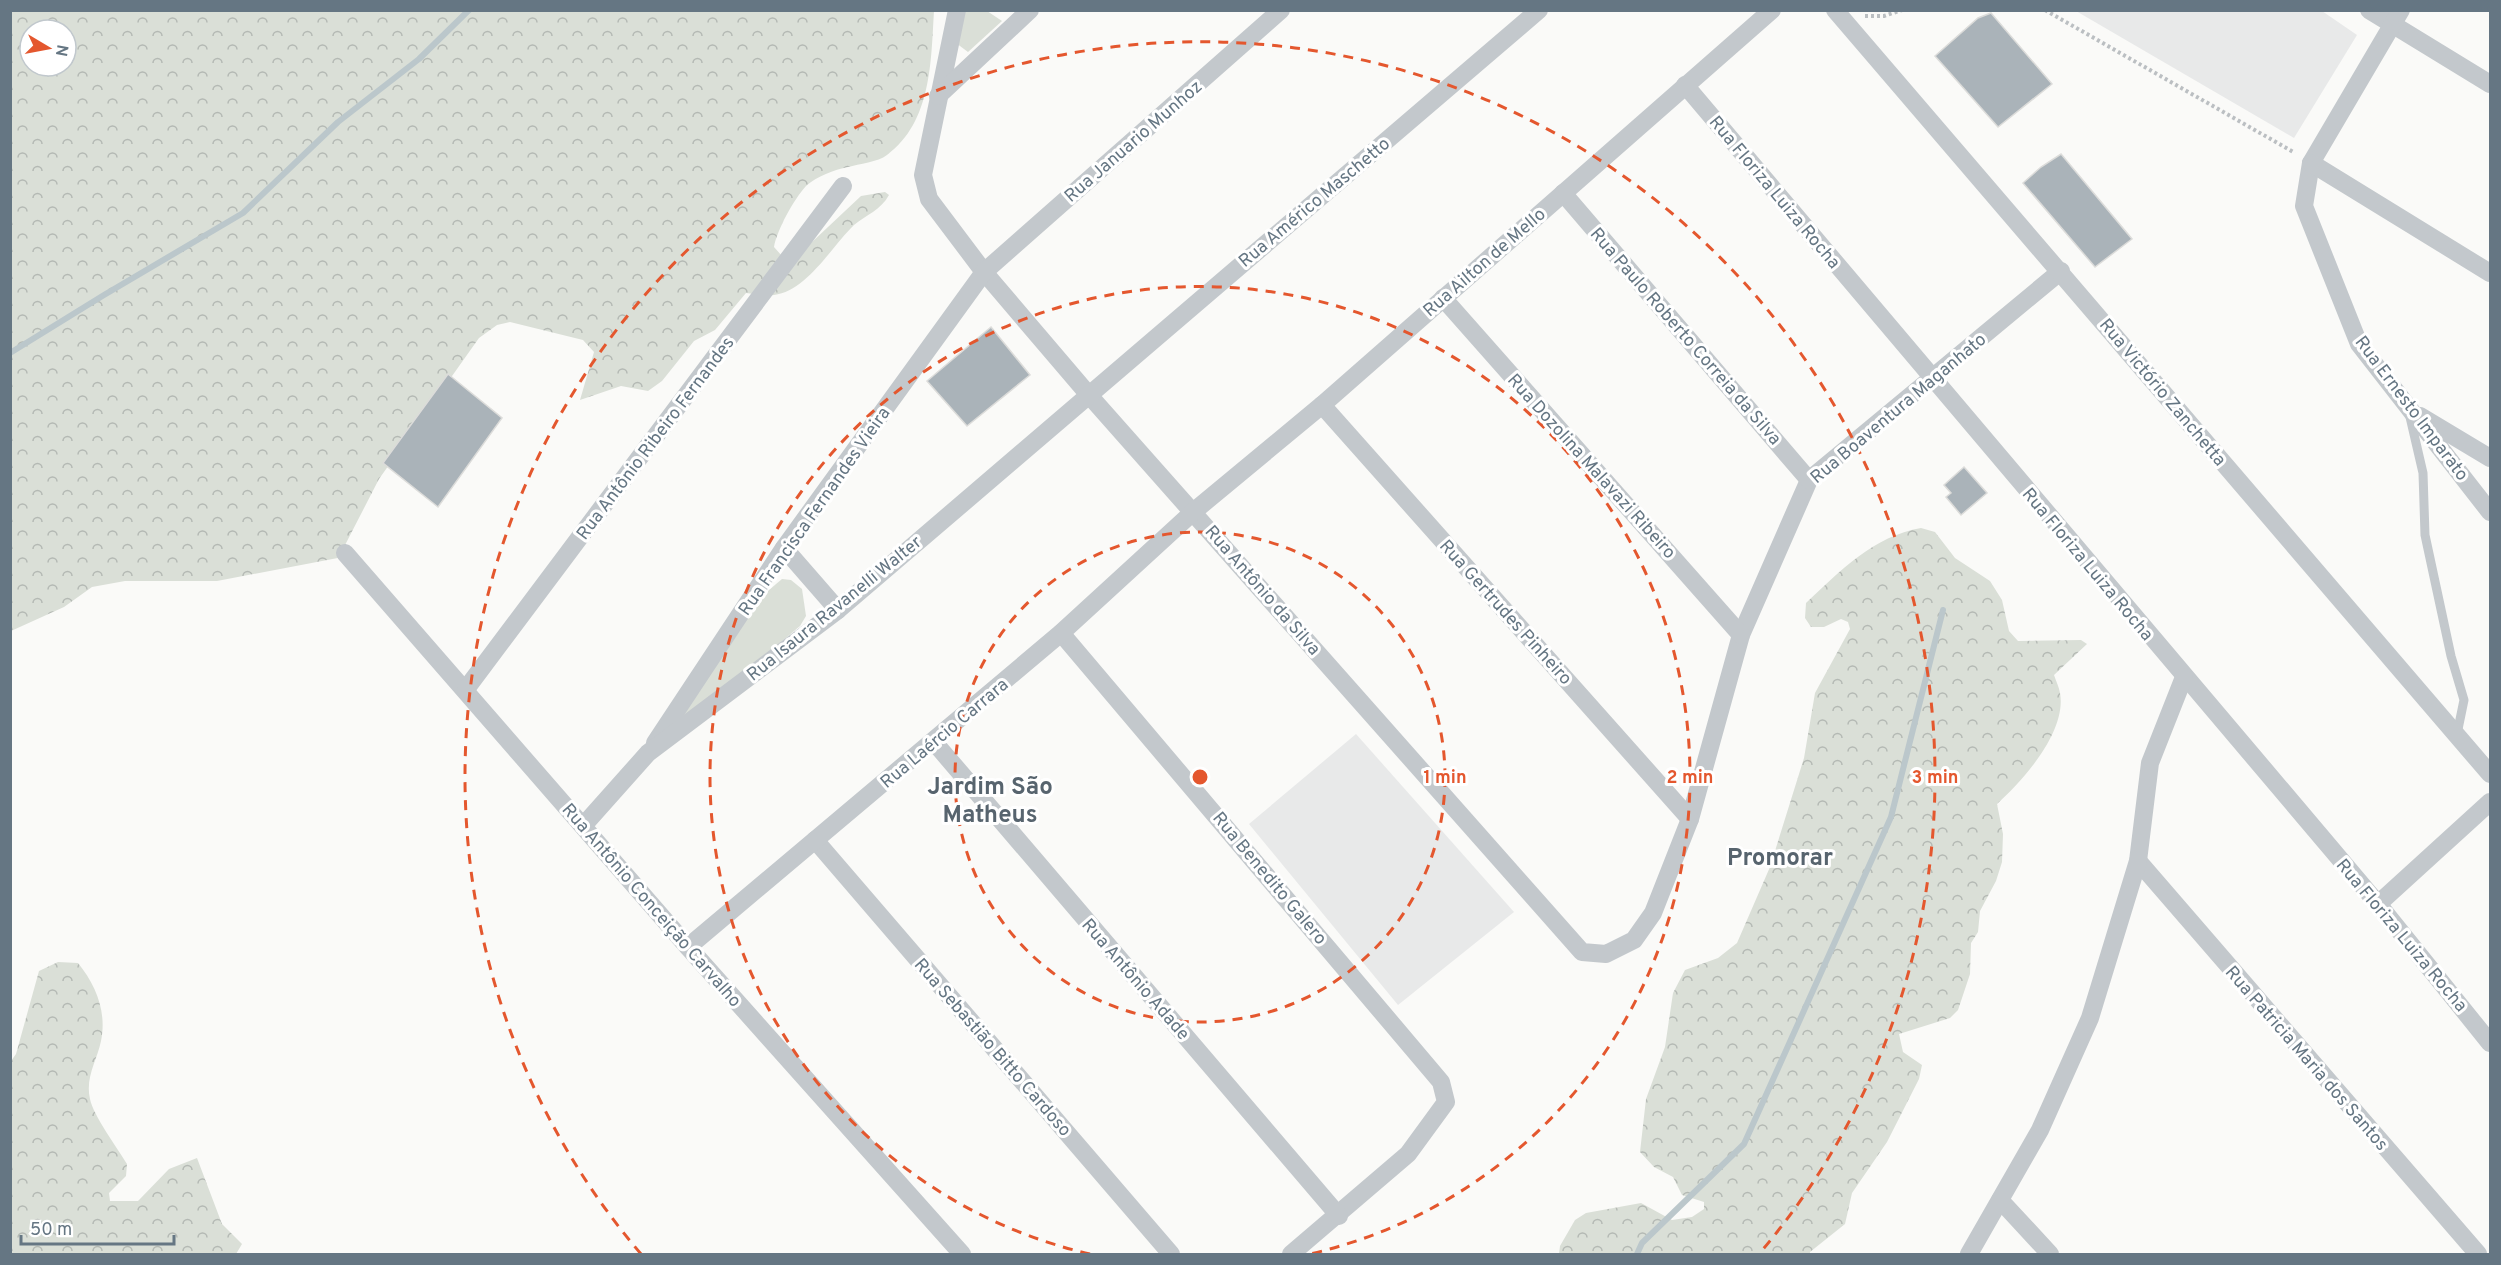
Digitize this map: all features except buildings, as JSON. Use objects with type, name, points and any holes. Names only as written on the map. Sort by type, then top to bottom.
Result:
[{"type":"street","points":[[938,96],[957,10]]},
{"type":"street","name":"Rua Januario Munhoz","points":[[984,272],[1281,10]]},
{"type":"street","name":"Rua Américo Maschetto","points":[[1088,394],[1539,10]]},
{"type":"street","name":"Rua Ailton de Mello","points":[[1193,512],[1322,405],[1772,10]]},
{"type":"street","points":[[2369,10],[2396,18],[2490,84]]},
{"type":"street","name":"Rua Victório Zanchetta","points":[[1838,13],[2490,774]]},
{"type":"street","points":[[938,96],[1017,14]]},
{"type":"street","points":[[2396,18],[2311,162],[2490,273]]},
{"type":"street","name":"Rua Floriza Luiza Rocha","points":[[1685,84],[1932,380],[2378,904],[2490,1043]]},
{"type":"street","name":"Rua Antônio da Silva","points":[[938,96],[922,175],[929,198],[984,272],[1088,394],[1582,952],[1606,954],[1634,940]]},
{"type":"street","name":"Rua Ernesto Imparato","points":[[2311,162],[2304,206],[2359,344],[2490,512]]},
{"type":"street","name":"Rua Antônio Ribeiro Fernandes","points":[[466,689],[843,186]]},
{"type":"street","name":"Rua Paulo Roberto Correia da Silva","points":[[1563,193],[1809,480]]},
{"type":"street","name":"Rua Boaventura Maganhato","points":[[1634,940],[1653,913],[1690,819],[1741,635],[1809,480],[2061,271]]},
{"type":"street","name":"Rua Francisca Fernandes Vieira","points":[[648,753],[784,548],[984,272]]},
{"type":"street","name":"Rua Dozolina Malavazi Ribeiro","points":[[1443,298],[1741,635]]},
{"type":"street","name":"Rua Isaura Ravanelli Walter","points":[[583,826],[648,753],[838,610],[1088,394]]},
{"type":"street","name":"Rua Gertrudes Pinheiro","points":[[1322,405],[1690,819]]},
{"type":"street","points":[[2408,409],[2490,458]]},
{"type":"street","name":"Rua Laércio Carrara","points":[[688,947],[1061,633],[1193,512]]},
{"type":"street","points":[[784,548],[838,610]]},
{"type":"street","name":"Rua Antônio Conceição Carvalho","points":[[345,553],[466,689],[688,947],[962,1254]]},
{"type":"street","name":"Rua Benedito Galero","points":[[1061,633],[1441,1082],[1446,1102],[1408,1154],[1339,1215]]},
{"type":"street","points":[[1969,1254],[2040,1130],[2090,1018],[2138,861],[2150,763],[2184,677]]},
{"type":"street","name":"Rua Antônio Adade","points":[[934,742],[1339,1215]]},
{"type":"street","points":[[2378,904],[2490,802]]},
{"type":"street","name":"Rua Sebastião Bitto Cardoso","points":[[815,840],[1171,1254]]},
{"type":"street","name":"Rua Patricia Maria dos Santos","points":[[2138,861],[2478,1254]]},
{"type":"street","points":[[2000,1200],[2050,1254]]},
{"type":"street","points":[[1292,1254],[1339,1215]]},
{"type":"lane","points":[[2408,409],[2423,473],[2425,535],[2451,656],[2464,699],[2457,734]]},
{"type":"path","points":[[1838,13],[1884,16],[1902,10]]},
{"type":"path","points":[[2045,10],[2311,162]]},
{"type":"shaded area","points":[[2076,11],[2322,11],[2357,35],[2294,138]]},
{"type":"shaded area","points":[[1356,734],[1514,912],[1398,1005],[1249,824]]},
{"type":"green space","points":[[10,11],[934,11],[930,69],[921,108],[913,125],[902,141],[887,155],[874,161],[831,172],[806,186],[787,215],[774,247],[782,256],[795,258],[861,196],[885,192],[889,195],[886,200],[854,225],[808,277],[797,285],[786,292],[774,295],[746,293],[715,330],[694,341],[662,381],[648,391],[621,386],[580,400],[594,352],[583,340],[510,322],[497,325],[479,338],[379,479],[343,549],[343,557],[217,581],[125,581],[92,587],[64,607],[11,631]]},
{"type":"green space","points":[[965,11],[987,11],[1002,21],[968,52],[956,43]]},
{"type":"green space","points":[[1921,528],[1935,532],[1955,558],[1990,581],[2002,600],[2009,631],[2018,641],[2081,640],[2087,644],[2054,675],[2060,693],[2060,708],[2050,739],[2030,769],[1997,804],[2003,834],[2002,862],[1996,881],[1980,911],[1978,932],[1971,943],[1970,974],[1958,1010],[1950,1018],[1899,1034],[1903,1052],[1922,1065],[1919,1079],[1887,1142],[1852,1193],[1845,1224],[1810,1254],[1559,1254],[1560,1246],[1575,1220],[1586,1213],[1641,1203],[1672,1220],[1692,1217],[1704,1209],[1704,1202],[1682,1195],[1673,1177],[1654,1167],[1640,1152],[1646,1099],[1665,1047],[1673,993],[1685,970],[1718,958],[1737,943],[1770,867],[1804,758],[1815,693],[1850,629],[1848,622],[1841,619],[1824,627],[1811,627],[1805,618],[1806,603],[1859,556],[1888,539]]},
{"type":"green space","points":[[782,579],[791,580],[802,589],[806,616],[800,626],[685,721],[682,704],[769,590]]},
{"type":"green space","points":[[58,962],[78,963],[95,990],[101,1009],[101,1041],[90,1076],[90,1099],[101,1123],[127,1164],[126,1176],[109,1193],[110,1201],[138,1201],[169,1169],[197,1158],[222,1224],[242,1244],[236,1254],[11,1254],[11,1061],[16,1054],[39,971]]},
{"type":"waterway","points":[[10,353],[243,213],[338,122],[419,59],[469,10]]},
{"type":"waterway","points":[[1637,1254],[1642,1243],[1744,1144],[1891,817],[1943,610]]},
{"type":"district","name":"Jardim São Matheus","points":[[990,800]]},
{"type":"district","name":"Promorar","points":[[1780,857]]}]
